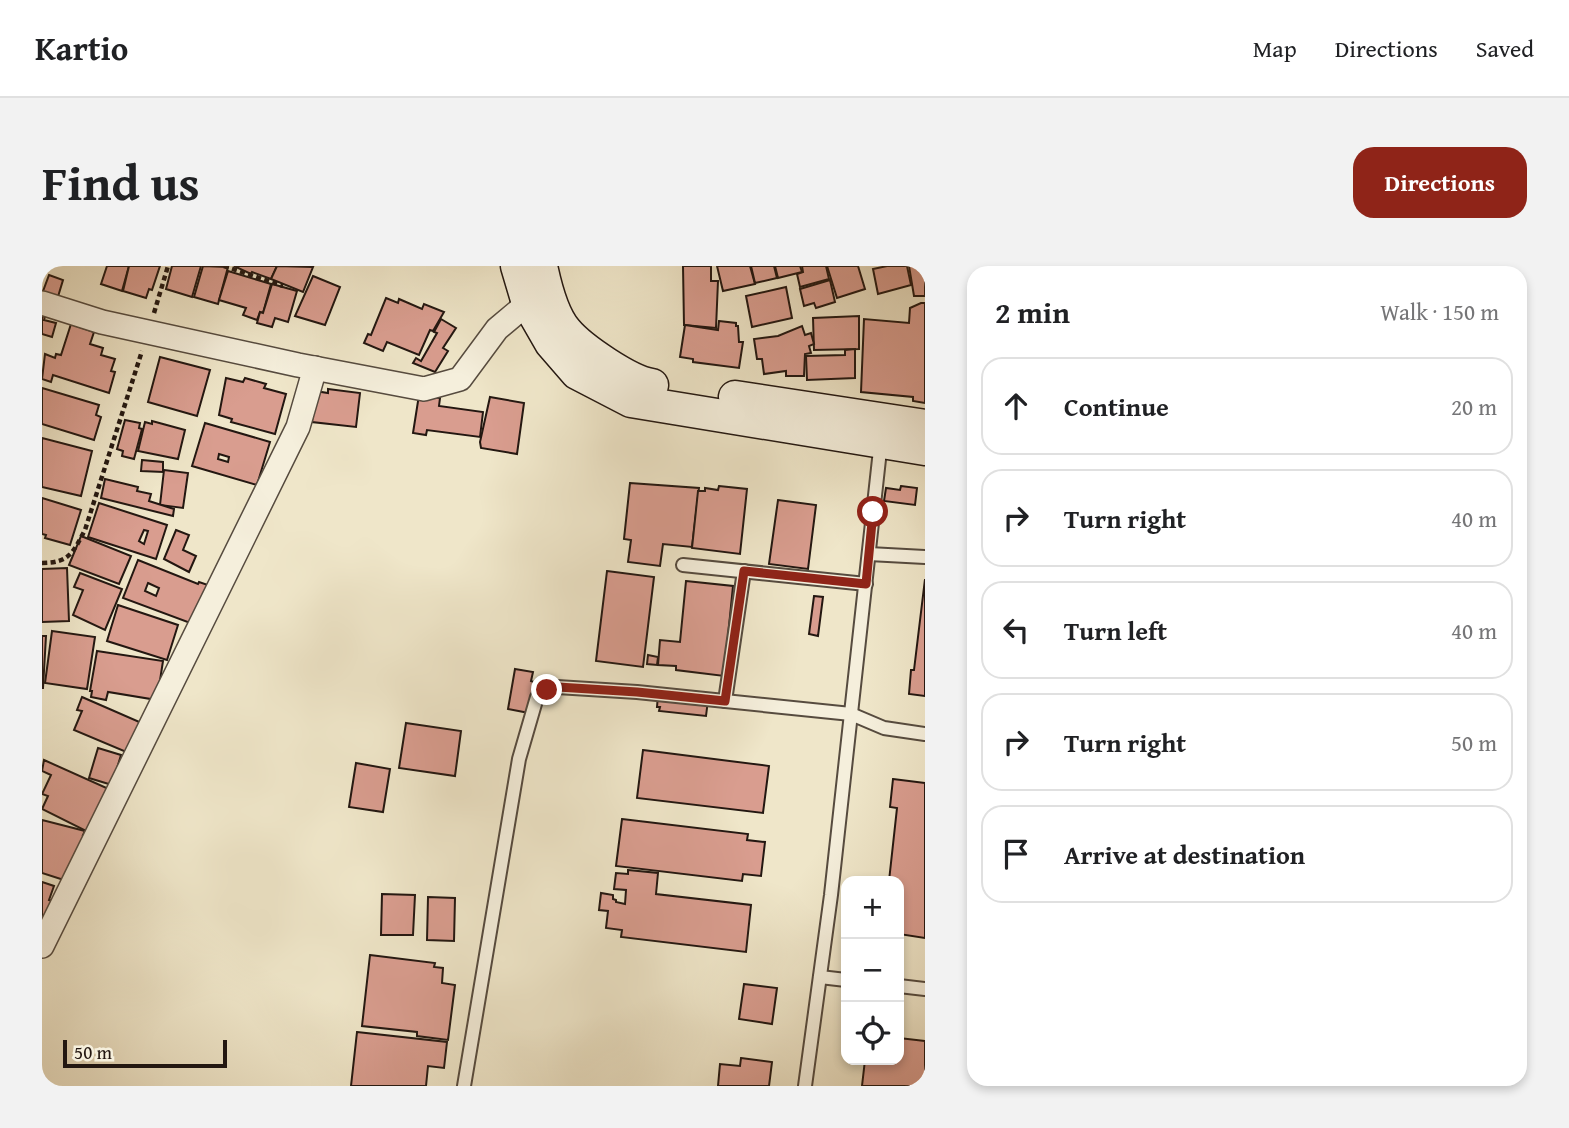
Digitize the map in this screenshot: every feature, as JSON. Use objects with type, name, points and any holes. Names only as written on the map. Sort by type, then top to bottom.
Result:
[{"type":"main road","points":[[517,266],[539,288],[551,343],[577,373],[631,401],[882,432],[925,449]]},
{"type":"main road","points":[[882,432],[925,426]]},
{"type":"street","points":[[42,303],[102,322],[424,389],[460,379],[497,329],[539,288]]},
{"type":"street","points":[[42,946],[298,427],[315,368]]},
{"type":"lane","points":[[805,1086],[851,715],[882,432]]},
{"type":"lane","points":[[869,554],[925,557]]},
{"type":"lane","points":[[683,565],[866,584]]},
{"type":"lane","points":[[725,701],[744,571]]},
{"type":"lane","points":[[464,1086],[519,759],[537,697],[558,687],[637,692],[851,715],[884,728],[925,734]]},
{"type":"lane","points":[[820,977],[841,979]]},
{"type":"lane","points":[[904,987],[925,989]]},
{"type":"path","points":[[42,563],[64,561],[72,554],[85,530],[168,266]]},
{"type":"path","points":[[224,266],[283,286]]},
{"type":"building","points":[[107,266],[129,266],[122,291],[101,284]]},
{"type":"building","points":[[129,266],[160,266],[152,290],[149,289],[146,298],[123,291]]},
{"type":"building","points":[[172,266],[201,266],[192,297],[166,289]]},
{"type":"building","points":[[203,266],[228,267],[218,304],[194,297]]},
{"type":"building","points":[[234,266],[277,266],[271,279]]},
{"type":"building","points":[[277,266],[313,267],[303,292],[271,279]]},
{"type":"building","points":[[683,266],[711,266],[711,281],[718,281],[716,328],[684,325]]},
{"type":"building","points":[[717,266],[750,266],[755,284],[723,291]]},
{"type":"building","points":[[751,266],[774,266],[777,278],[755,283]]},
{"type":"building","points":[[775,266],[800,266],[802,272],[778,278]]},
{"type":"building","points":[[802,266],[826,266],[829,279],[800,287],[797,274],[803,272]]},
{"type":"building","points":[[827,266],[858,266],[865,289],[837,298]]},
{"type":"building","points":[[907,266],[911,285],[878,294],[873,269]]},
{"type":"building","points":[[909,266],[925,266],[925,296],[914,296]]},
{"type":"building","points":[[228,271],[271,284],[263,313],[260,312],[257,320],[243,315],[246,308],[219,300]]},
{"type":"building","points":[[49,275],[63,280],[57,300],[42,294]]},
{"type":"building","points":[[313,276],[340,287],[325,325],[295,316]]},
{"type":"building","points":[[830,280],[835,302],[816,308],[814,303],[804,306],[800,289]]},
{"type":"building","points":[[272,284],[297,291],[288,322],[275,318],[272,327],[257,323]]},
{"type":"building","points":[[786,287],[792,318],[752,327],[746,296]]},
{"type":"building","points":[[386,298],[398,303],[399,299],[422,309],[424,304],[444,312],[433,331],[430,330],[419,355],[387,342],[383,351],[364,343],[368,334],[371,335]]},
{"type":"building","points":[[925,303],[925,403],[913,401],[913,397],[861,392],[864,319],[909,323],[910,308]]},
{"type":"building","points":[[42,316],[45,317],[44,320],[56,323],[52,337],[42,334]]},
{"type":"building","points":[[859,316],[859,349],[814,350],[813,318]]},
{"type":"building","points":[[441,319],[456,328],[443,348],[448,351],[435,372],[413,363],[416,358],[421,361],[437,333],[434,332]]},
{"type":"building","points":[[719,321],[736,323],[738,326],[739,342],[743,342],[739,368],[693,362],[693,359],[680,357],[685,325],[718,330]]},
{"type":"building","points":[[71,324],[94,332],[90,344],[103,348],[101,355],[115,359],[111,371],[115,372],[109,393],[53,375],[51,382],[42,379],[45,354],[55,358],[56,354],[61,355]]},
{"type":"building","points":[[802,326],[805,335],[811,333],[814,344],[809,346],[811,353],[805,354],[804,376],[786,376],[786,371],[764,374],[762,359],[757,359],[754,339],[778,336]]},
{"type":"building","points":[[855,349],[855,378],[807,380],[806,356],[845,355],[845,350]]},
{"type":"building","points":[[160,357],[210,370],[197,416],[148,402]]},
{"type":"building","points":[[226,378],[243,382],[245,378],[266,384],[264,388],[286,394],[275,434],[231,422],[232,419],[219,415]]},
{"type":"building","points":[[42,388],[99,405],[96,415],[101,417],[94,440],[42,424]]},
{"type":"building","points":[[328,389],[360,393],[356,427],[312,422],[315,391],[328,393]]},
{"type":"building","points":[[419,395],[440,398],[439,406],[483,412],[480,437],[427,430],[426,435],[413,433]]},
{"type":"building","points":[[490,397],[524,403],[517,454],[481,448]]},
{"type":"building","points":[[125,420],[140,423],[139,428],[142,429],[134,459],[122,456],[123,451],[117,449]]},
{"type":"building","points":[[152,421],[185,430],[178,459],[138,451],[145,422],[152,424]]},
{"type":"building","points":[[205,423],[270,442],[257,485],[192,466]],"holes":[[[219,454],[229,457],[228,462],[218,459]]]},
{"type":"building","points":[[42,438],[92,451],[81,496],[42,487]]},
{"type":"building","points":[[142,460],[163,462],[163,472],[141,471]]},
{"type":"building","points":[[164,470],[188,473],[183,508],[160,505]]},
{"type":"building","points":[[105,479],[138,487],[137,491],[151,494],[149,501],[174,509],[173,516],[101,498]]},
{"type":"building","points":[[630,483],[699,488],[692,547],[663,544],[660,566],[628,562],[631,540],[624,539]]},
{"type":"building","points":[[719,486],[747,489],[740,554],[692,548],[698,491],[705,491],[705,488],[718,490]]},
{"type":"building","points":[[901,486],[917,488],[915,505],[884,501],[886,488],[900,490]]},
{"type":"building","points":[[42,498],[81,510],[70,545],[45,538],[46,535],[42,534]]},
{"type":"building","points":[[778,500],[816,505],[808,569],[769,564]]},
{"type":"building","points":[[99,503],[167,525],[156,559],[88,537]],"holes":[[[144,530],[148,531],[144,544],[139,541]]]},
{"type":"building","points":[[176,530],[189,535],[183,550],[196,556],[189,572],[164,559]]},
{"type":"building","points":[[81,536],[131,556],[119,584],[69,565]]},
{"type":"building","points":[[138,560],[198,584],[208,585],[193,624],[123,598]],"holes":[[[148,583],[159,588],[156,596],[145,591]]]},
{"type":"building","points":[[67,568],[69,621],[42,622],[42,569]]},
{"type":"building","points":[[607,571],[654,577],[643,667],[596,661]]},
{"type":"building","points":[[80,573],[122,589],[105,630],[73,615],[83,590],[74,587]]},
{"type":"building","points":[[925,579],[925,696],[909,694]]},
{"type":"building","points":[[686,581],[733,586],[724,676],[658,665],[660,640],[680,642]]},
{"type":"building","points":[[814,596],[823,597],[818,636],[809,634]]},
{"type":"building","points":[[118,605],[178,625],[167,660],[107,641]]},
{"type":"building","points":[[52,631],[95,637],[87,689],[45,683]]},
{"type":"building","points":[[42,636],[46,636],[43,688],[42,688]]},
{"type":"building","points":[[97,651],[163,661],[157,700],[108,692],[106,700],[91,697]]},
{"type":"building","points":[[648,655],[658,657],[657,665],[647,664]]},
{"type":"building","points":[[515,669],[533,672],[529,713],[508,709]]},
{"type":"building","points":[[658,695],[708,700],[706,716],[659,711]]},
{"type":"building","points":[[82,697],[144,724],[131,754],[74,730],[82,711],[77,710]]},
{"type":"building","points":[[406,723],[461,731],[455,776],[399,768]]},
{"type":"building","points":[[98,748],[121,755],[112,785],[89,778]]},
{"type":"building","points":[[643,750],[769,766],[763,813],[637,798]]},
{"type":"building","points":[[44,760],[111,790],[92,834],[42,809],[48,796],[42,794],[51,775],[42,771]]},
{"type":"building","points":[[356,763],[390,769],[383,812],[349,807]]},
{"type":"building","points":[[893,779],[925,783],[925,938],[904,935],[904,876],[890,876],[897,808],[890,807]]},
{"type":"building","points":[[622,819],[748,834],[747,840],[765,842],[761,876],[743,874],[742,881],[616,866]]},
{"type":"building","points":[[42,820],[85,831],[83,835],[87,836],[67,881],[42,873]]},
{"type":"building","points":[[628,870],[658,873],[656,894],[751,905],[746,952],[621,937],[622,930],[606,928],[608,911],[599,910],[601,893],[613,895],[616,902],[625,904],[626,890],[614,889],[616,873],[628,874]]},
{"type":"building","points":[[42,882],[54,886],[49,900],[53,901],[42,920]]},
{"type":"building","points":[[382,894],[415,895],[413,935],[381,935]]},
{"type":"building","points":[[428,897],[455,898],[454,941],[427,940]]},
{"type":"building","points":[[370,955],[435,963],[434,967],[443,968],[442,983],[455,985],[448,1040],[417,1036],[417,1032],[362,1026]]},
{"type":"building","points":[[744,984],[777,988],[772,1024],[739,1019]]},
{"type":"building","points":[[357,1032],[447,1042],[444,1068],[428,1066],[426,1086],[351,1086]]},
{"type":"building","points":[[904,1039],[925,1041],[925,1086],[862,1086],[864,1065],[904,1065]]},
{"type":"building","points":[[741,1058],[772,1062],[769,1086],[718,1086],[720,1064],[740,1066]]},
{"type":"route","points":[[547,690],[558,687],[725,701],[744,571],[866,584],[873,512]]}]
